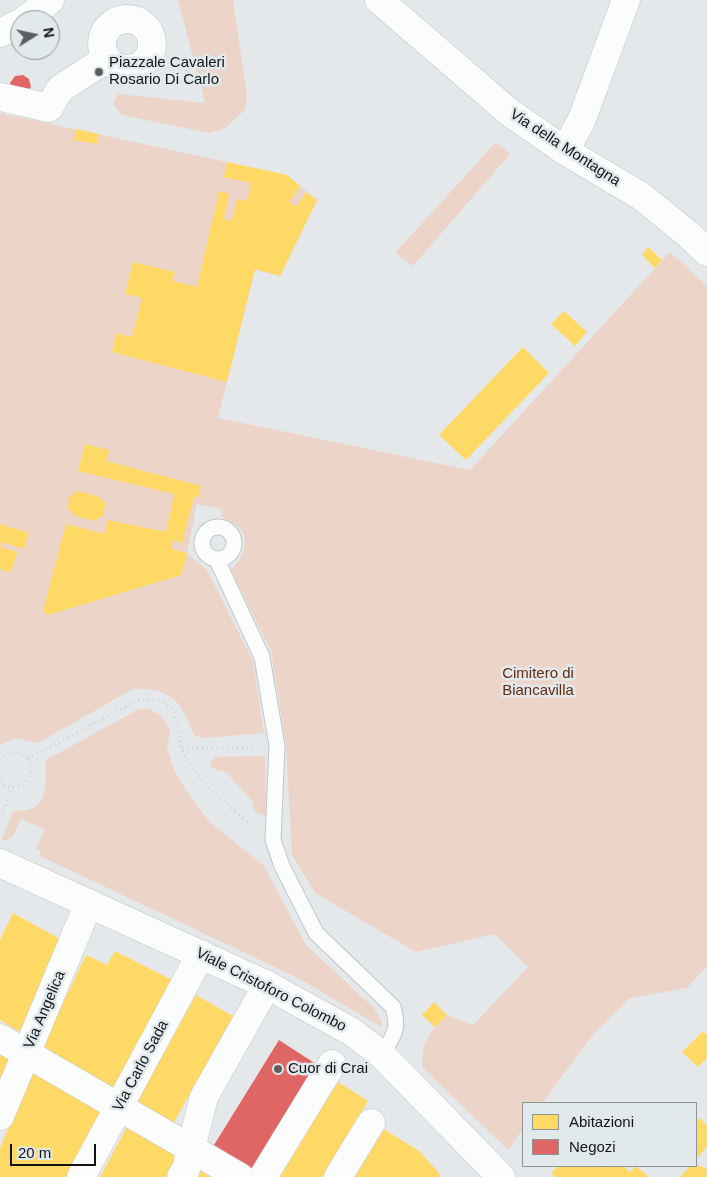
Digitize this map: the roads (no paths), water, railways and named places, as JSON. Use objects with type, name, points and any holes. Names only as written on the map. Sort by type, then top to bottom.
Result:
[{"type":"street","points":[[38,10],[50,0]]},
{"type":"street","name":"Via della Montagna","points":[[379,0],[509,112],[565,151],[641,196],[707,252]]},
{"type":"street","points":[[565,151],[582,119],[626,0]]},
{"type":"street","points":[[111,11],[142,24],[151,36],[152,50],[145,63],[132,69],[118,68],[106,59],[101,46],[111,11]]},
{"type":"street","points":[[0,97],[49,108],[60,89],[106,59]]},
{"type":"street","name":"Viale Cristoforo Colombo","points":[[0,863],[267,985],[352,1032],[382,1055],[501,1177]]},
{"type":"street","name":"Via Angelica","points":[[0,1116],[90,904]]},
{"type":"street","name":"Via Carlo Sada","points":[[81,1177],[201,954]]},
{"type":"street","points":[[181,1177],[186,1169],[204,1097],[267,985]]},
{"type":"street","points":[[0,1038],[240,1177]]},
{"type":"street","points":[[263,1177],[332,1064]]},
{"type":"street","points":[[338,1177],[371,1123]]},
{"type":"lane","points":[[217,560],[262,656],[277,746],[273,840],[282,866],[316,933],[392,1007],[398,1022],[395,1033],[382,1055]]},
{"type":"place","name":"Piazzale Cavaleri Rosario Di Carlo","points":[[99,72]]},
{"type":"place","name":"Cuor di Crai","points":[[278,1069]]},
{"type":"park label","name":"Cimitero di Biancavilla","points":[[538,682]]}]
